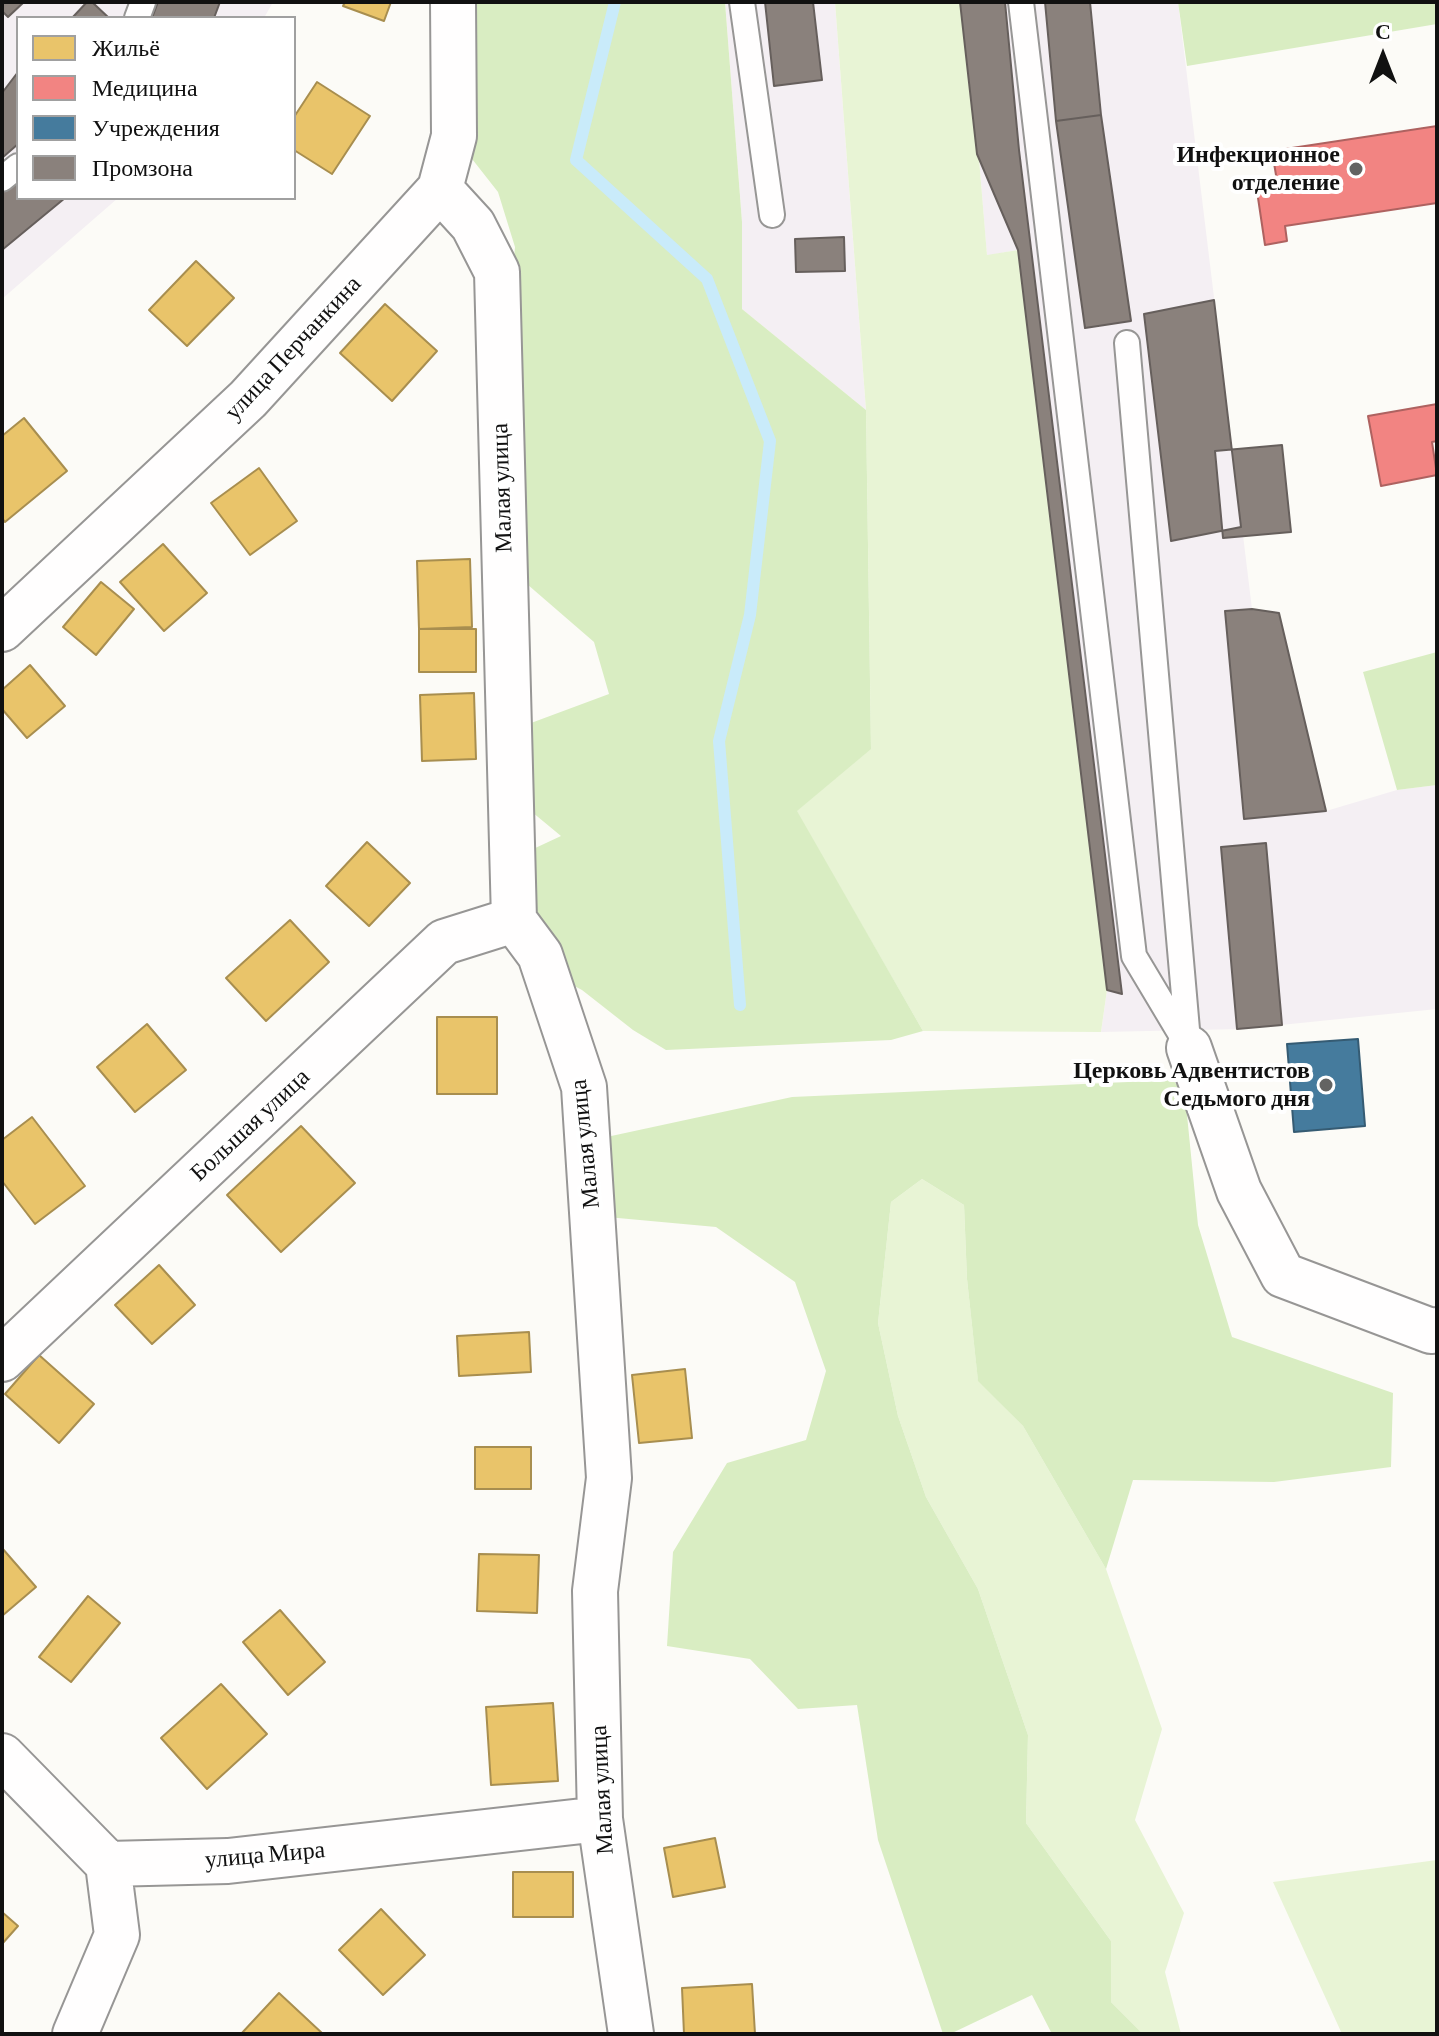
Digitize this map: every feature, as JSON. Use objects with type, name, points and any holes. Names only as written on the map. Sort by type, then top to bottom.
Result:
[{"type":"street","name":"улица Перчанкина","points":[[2,629],[248,399],[440,189],[454,136],[453,2]]},
{"type":"street","name":"Малая улица","points":[[440,189],[473,225],[497,272],[514,920],[540,955],[584,1087],[609,1478],[595,1591],[600,1819],[631,2034]]},
{"type":"street","name":"Большая улица","points":[[2,1359],[444,942],[514,920]]},
{"type":"street","points":[[1189,1048],[1239,1191],[1283,1275],[1431,1331],[1437,1330]]},
{"type":"street","points":[[2,1756],[108,1864],[117,1935],[75,2034]]},
{"type":"street","name":"улица Мира","points":[[108,1864],[228,1861],[600,1819]]},
{"type":"lane","points":[[742,2],[772,215]]},
{"type":"lane","points":[[1021,2],[1134,956],[1189,1048]]},
{"type":"lane","points":[[1127,343],[1189,1048]]},
{"type":"shaded area","points":[[2,2],[273,2],[265,16],[16,16],[16,200],[116,200],[2,299]]},
{"type":"shaded area","points":[[725,2],[835,2],[866,410],[742,309],[742,222]]},
{"type":"shaded area","points":[[966,2],[1178,2],[1252,609],[1225,612],[1244,818],[1326,811],[1397,790],[1437,785],[1437,1009],[1242,1029],[1101,1032],[1107,990],[1017,250],[987,256]]},
{"type":"green space","points":[[453,2],[725,2],[742,222],[742,309],[866,410],[871,749],[797,811],[923,1031],[891,1040],[666,1050],[633,1030],[582,990],[561,979],[534,931],[516,857],[561,836],[532,812],[531,723],[609,694],[594,642],[520,578],[509,318],[515,247],[498,192],[454,136]]},
{"type":"green space","points":[[835,2],[966,2],[987,255],[1018,250],[1107,990],[1101,1032],[923,1031],[796,811],[871,748],[866,410]]},
{"type":"green space","points":[[1178,2],[1437,2],[1437,24],[1187,66]]},
{"type":"green space","points":[[1437,652],[1437,785],[1397,790],[1363,672]]},
{"type":"green space","points":[[1173,1080],[1185,1095],[1198,1225],[1232,1337],[1393,1393],[1391,1467],[1274,1482],[1133,1480],[1106,1569],[1023,1426],[978,1381],[967,1279],[964,1205],[922,1179],[891,1202],[878,1323],[898,1416],[926,1497],[978,1589],[1028,1735],[1026,1823],[1111,1941],[1111,2002],[1143,2034],[1052,2034],[1032,1995],[950,2034],[943,2034],[878,1840],[857,1705],[798,1709],[750,1659],[667,1646],[673,1552],[727,1463],[806,1440],[826,1371],[795,1282],[716,1227],[607,1217],[602,1138],[792,1097]]},
{"type":"green space","points":[[922,1179],[964,1205],[967,1279],[978,1380],[1023,1426],[1106,1569],[1162,1729],[1135,1820],[1184,1913],[1165,1972],[1181,2034],[1143,2034],[1111,2002],[1111,1941],[1026,1823],[1028,1735],[978,1589],[926,1497],[898,1416],[878,1323],[891,1202]]},
{"type":"green space","points":[[1437,1860],[1437,2034],[1342,2034],[1273,1882]]},
{"type":"building: Жильё","points":[[345,2],[391,2],[384,21],[343,6]]},
{"type":"building: Жильё","points":[[317,82],[370,116],[332,174],[296,151],[296,114]]},
{"type":"building: Жильё","points":[[196,261],[234,298],[187,346],[149,310]]},
{"type":"building: Жильё","points":[[385,304],[437,351],[392,401],[340,353]]},
{"type":"building: Жильё","points":[[24,418],[67,471],[5,522],[2,518],[2,436]]},
{"type":"building: Жильё","points":[[259,468],[297,521],[250,555],[211,503]]},
{"type":"building: Жильё","points":[[163,544],[207,593],[164,631],[120,582]]},
{"type":"building: Жильё","points":[[470,559],[472,627],[419,629],[417,561]]},
{"type":"building: Жильё","points":[[101,582],[134,609],[96,655],[63,627]]},
{"type":"building: Жильё","points":[[419,629],[476,629],[476,672],[419,672]]},
{"type":"building: Жильё","points":[[30,665],[65,706],[27,738],[2,709],[2,690]]},
{"type":"building: Жильё","points":[[474,693],[476,759],[422,761],[420,695]]},
{"type":"building: Жильё","points":[[367,842],[410,883],[369,926],[326,886]]},
{"type":"building: Жильё","points":[[290,920],[329,962],[266,1021],[226,978]]},
{"type":"building: Жильё","points":[[437,1017],[497,1017],[497,1094],[437,1094]]},
{"type":"building: Жильё","points":[[147,1024],[186,1070],[135,1112],[97,1067]]},
{"type":"building: Жильё","points":[[32,1117],[85,1186],[35,1224],[2,1181],[2,1140]]},
{"type":"building: Жильё","points":[[301,1126],[355,1183],[281,1252],[227,1195]]},
{"type":"building: Жильё","points":[[159,1265],[195,1305],[152,1344],[115,1305]]},
{"type":"building: Жильё","points":[[529,1332],[531,1372],[459,1376],[457,1336]]},
{"type":"building: Жильё","points":[[39,1355],[94,1404],[59,1443],[5,1394]]},
{"type":"building: Жильё","points":[[685,1369],[692,1438],[639,1443],[632,1375]]},
{"type":"building: Жильё","points":[[475,1447],[531,1447],[531,1489],[475,1489]]},
{"type":"building: Жильё","points":[[2,1548],[36,1587],[2,1616]]},
{"type":"building: Жильё","points":[[479,1554],[539,1555],[537,1613],[477,1611]]},
{"type":"building: Жильё","points":[[88,1596],[120,1623],[71,1682],[39,1657]]},
{"type":"building: Жильё","points":[[280,1610],[325,1662],[288,1695],[243,1642]]},
{"type":"building: Жильё","points":[[221,1684],[267,1734],[207,1789],[161,1738]]},
{"type":"building: Жильё","points":[[553,1703],[558,1781],[491,1785],[486,1707]]},
{"type":"building: Жильё","points":[[715,1838],[725,1887],[673,1897],[664,1848]]},
{"type":"building: Жильё","points":[[513,1872],[573,1872],[573,1917],[513,1917]]},
{"type":"building: Жильё","points":[[381,1909],[425,1955],[383,1995],[339,1950]]},
{"type":"building: Жильё","points":[[2,1912],[18,1926],[2,1944]]},
{"type":"building: Жильё","points":[[752,1984],[755,2034],[684,2034],[682,1988]]},
{"type":"building: Жильё","points":[[279,1993],[323,2034],[241,2034]]},
{"type":"building: Медицина","name":"Инфекционное отделение","points":[[1437,126],[1437,203],[1285,226],[1287,241],[1265,245],[1257,191],[1278,187],[1272,151]]},
{"type":"building: Медицина","points":[[1437,404],[1437,441],[1432,442],[1437,475],[1381,486],[1368,416]]},
{"type":"building: Учреждения","name":"Церковь Адвентистов Седьмого дня","points":[[1358,1039],[1365,1126],[1294,1132],[1287,1044]]},
{"type":"building: Промзона","points":[[2,2],[24,2],[8,17],[2,11]]},
{"type":"building: Промзона","points":[[87,2],[92,2],[107,16],[74,16]]},
{"type":"building: Промзона","points":[[158,2],[220,2],[215,16],[153,16]]},
{"type":"building: Промзона","points":[[765,2],[813,2],[822,80],[774,86]]},
{"type":"building: Промзона","points":[[960,2],[1005,2],[1019,150],[1122,994],[1107,990],[1018,250],[977,154]]},
{"type":"building: Промзона","points":[[1045,2],[1090,2],[1101,115],[1056,121]]},
{"type":"building: Промзона","points":[[16,75],[16,146],[2,158],[2,93]]},
{"type":"building: Промзона","points":[[1101,115],[1131,321],[1085,328],[1056,121]]},
{"type":"building: Промзона","points":[[16,176],[16,200],[63,200],[2,250],[2,187]]},
{"type":"building: Промзона","points":[[844,237],[845,271],[796,272],[795,239]]},
{"type":"building: Промзона","points":[[1214,300],[1241,527],[1171,541],[1144,314]]},
{"type":"building: Промзона","points":[[1282,445],[1291,532],[1223,538],[1215,451]]},
{"type":"building: Промзона","points":[[1252,609],[1279,613],[1326,811],[1244,819],[1225,611]]},
{"type":"building: Промзона","points":[[1266,843],[1282,1025],[1237,1029],[1221,847]]},
{"type":"waterway","points":[[615,2],[576,160],[707,279],[770,441],[750,615],[719,741],[740,1005]]},
{"type":"place","name":"Инфекционное отделение","points":[[1356,169]]},
{"type":"place","name":"Церковь Адвентистов Седьмого дня","points":[[1326,1085]]}]
